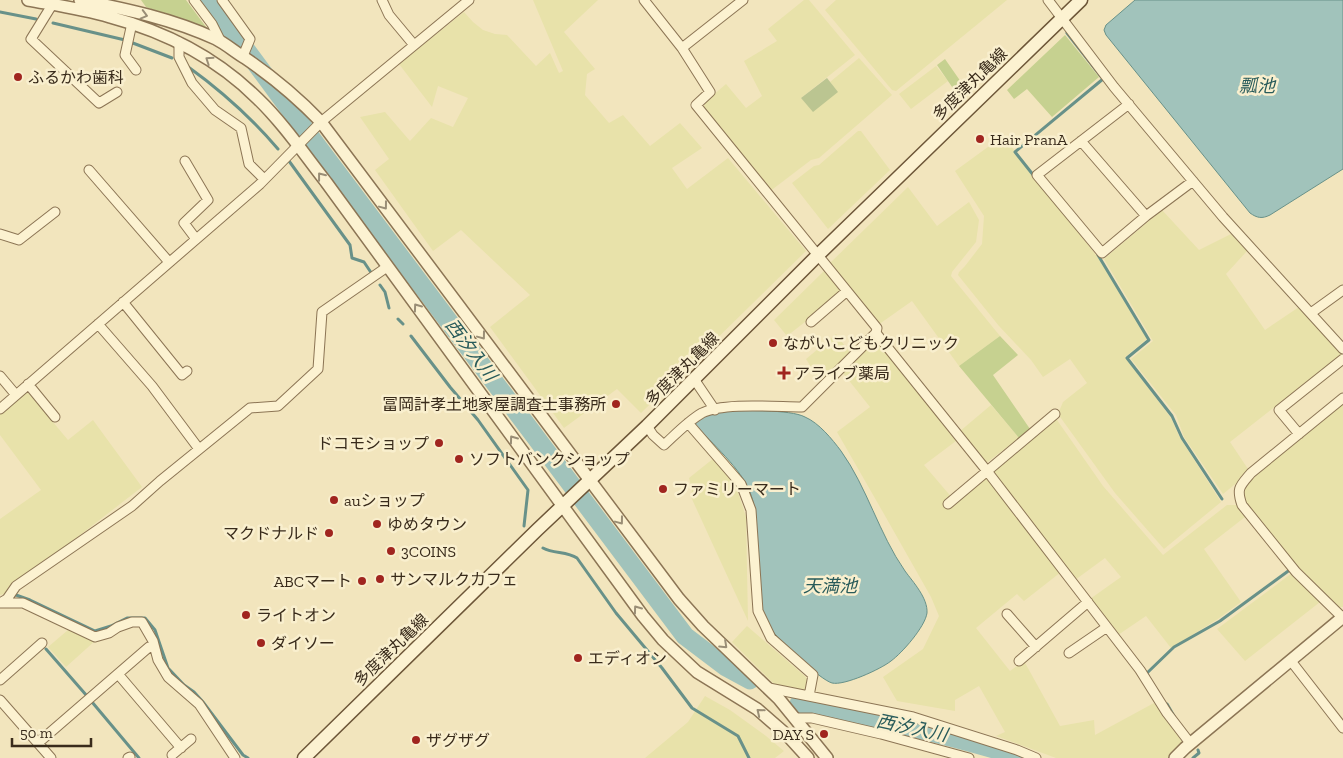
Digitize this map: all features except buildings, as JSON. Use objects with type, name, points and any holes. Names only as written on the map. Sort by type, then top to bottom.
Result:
[{"type":"main road","name":"多度津丸亀線","points":[[304,758],[647,426],[817,256],[1080,0]]},
{"type":"street","points":[[28,0],[53,2],[109,16],[150,29],[179,42],[207,58],[237,80],[300,142],[387,267],[566,503],[643,616],[663,640],[697,672],[758,710],[788,736],[808,758]]},
{"type":"street","points":[[80,0],[171,22],[223,43],[290,91],[586,485],[679,599],[703,626],[769,688],[796,718],[827,758]]},
{"type":"street","points":[[194,0],[212,24],[223,43]]},
{"type":"street","points":[[222,0],[250,39],[242,56]]},
{"type":"street","points":[[382,0],[389,15],[414,45]]},
{"type":"street","points":[[0,409],[264,180],[317,126],[469,0]]},
{"type":"street","points":[[644,0],[682,48],[710,92],[696,105],[877,328],[876,333],[802,407],[728,407],[704,412],[688,423],[664,445],[653,435],[647,426]]},
{"type":"street","points":[[682,48],[742,0]]},
{"type":"street","points":[[1048,0],[1129,104],[1223,217],[1343,349]]},
{"type":"street","points":[[53,2],[30,39],[99,104],[117,92]]},
{"type":"street","points":[[132,23],[125,55],[136,70]]},
{"type":"street","points":[[179,42],[179,58],[192,83],[215,110],[241,128],[249,164],[264,180]]},
{"type":"street","points":[[1129,104],[1038,175],[1102,253],[1146,216],[1193,181]]},
{"type":"street","points":[[1081,141],[1146,216]]},
{"type":"street","points":[[185,161],[208,200],[184,223],[196,239]]},
{"type":"street","points":[[88,170],[169,262]]},
{"type":"street","points":[[0,234],[19,240],[55,212]]},
{"type":"street","points":[[2,602],[16,586],[132,506],[250,408],[278,406],[318,370],[322,312],[387,267]]},
{"type":"street","points":[[1311,313],[1343,290]]},
{"type":"street","points":[[811,322],[847,291]]},
{"type":"street","points":[[123,302],[182,374],[187,371]]},
{"type":"street","points":[[98,324],[152,386],[199,449]]},
{"type":"street","points":[[876,333],[987,471],[1088,602],[1140,670],[1190,743]]},
{"type":"street","points":[[1299,434],[1279,410],[1343,359]]},
{"type":"street","points":[[0,376],[16,395]]},
{"type":"street","points":[[694,379],[715,410]]},
{"type":"street","points":[[28,384],[55,417]]},
{"type":"street","points":[[1175,758],[1190,743],[1343,618],[1296,572],[1242,505],[1238,495],[1239,486],[1251,473],[1343,398]]},
{"type":"street","points":[[948,504],[1055,414]]},
{"type":"street","points":[[688,423],[741,484],[751,510],[758,611],[771,638],[813,675],[809,696]]},
{"type":"street","points":[[2,602],[23,603],[95,637],[109,633],[118,627],[132,622],[142,622],[153,641],[158,660],[168,677],[199,704],[232,755],[223,758]]},
{"type":"street","points":[[1019,661],[1088,602]]},
{"type":"street","points":[[1007,614],[1036,647]]},
{"type":"street","points":[[1069,653],[1107,627]]},
{"type":"street","points":[[0,680],[42,644]]},
{"type":"street","points":[[38,743],[149,648]]},
{"type":"street","points":[[1291,661],[1343,728]]},
{"type":"street","points":[[118,674],[180,748]]},
{"type":"street","points":[[769,688],[912,717],[1017,750],[1036,758]]},
{"type":"street","points":[[0,700],[51,758]]},
{"type":"street","points":[[796,718],[812,718],[881,734],[969,758]]},
{"type":"street","points":[[172,755],[191,739]]},
{"type":"shaded area","points":[[533,0],[598,0],[564,32],[595,69],[587,74],[585,95],[609,123],[623,115],[650,146],[680,123],[702,148],[672,168],[687,189],[728,158],[806,251],[641,413],[617,389],[564,428],[490,327],[530,295],[461,230],[433,251],[375,170],[389,159],[360,117],[385,112],[410,141],[431,118],[453,127],[468,98],[438,86],[432,107],[399,64],[464,12],[483,30],[507,35],[536,66],[550,53],[559,73],[563,71]]},
{"type":"shaded area","points":[[804,0],[809,0],[855,55],[801,98],[813,111],[837,92],[830,82],[859,58],[892,95],[819,158],[811,160],[769,192],[703,112],[705,102],[726,84],[746,108],[762,96],[744,61],[777,41],[768,29]]},
{"type":"shaded area","points":[[836,0],[1007,0],[896,91],[892,90],[825,10]]},
{"type":"shaded area","points":[[936,66],[948,81],[911,109],[899,94]]},
{"type":"shaded area","points":[[858,131],[861,131],[890,170],[828,229],[792,183],[814,166],[819,165]]},
{"type":"shaded area","points":[[1003,136],[1099,259],[1112,279],[1147,339],[1125,357],[1171,418],[1179,436],[1221,502],[1164,549],[1115,493],[1058,414],[1063,402],[1087,383],[1070,359],[1043,377],[1031,360],[999,326],[958,275],[982,244],[984,216],[955,171]]},
{"type":"shaded area","points":[[908,187],[937,226],[969,202],[979,220],[976,242],[952,272],[951,276],[1000,336],[959,366],[912,301],[878,325],[829,264]]},
{"type":"shaded area","points":[[1162,210],[1199,250],[1231,234],[1247,251],[1226,274],[1265,330],[1299,307],[1342,354],[1230,442],[1250,472],[1223,494],[1184,437],[1176,415],[1131,359],[1153,341],[1104,259]]},
{"type":"shaded area","points":[[824,271],[842,293],[787,336],[774,320]]},
{"type":"shaded area","points":[[836,334],[850,353],[820,381],[806,359]]},
{"type":"shaded area","points":[[876,338],[956,441],[924,465],[954,500],[985,475],[1061,572],[1024,601],[1017,594],[976,628],[1010,671],[1024,661],[1060,726],[1094,720],[1095,735],[1154,703],[1183,743],[1169,758],[1056,758],[996,736],[1005,732],[979,686],[955,700],[955,711],[897,701],[883,677],[923,649],[939,616],[931,597],[837,432],[870,407],[843,373]]},
{"type":"shaded area","points":[[26,390],[68,440],[93,420],[142,487],[4,594],[0,595],[0,519],[41,490],[0,435],[0,414]]},
{"type":"shaded area","points":[[1343,402],[1343,607],[1339,607],[1298,568],[1245,505],[1243,496],[1245,485]]},
{"type":"shaded area","points":[[991,405],[1019,438],[985,464],[959,432]]},
{"type":"shaded area","points":[[1054,418],[1103,486],[1163,555],[1227,505],[1236,505],[1245,517],[1204,549],[1241,602],[1218,619],[1171,648],[1146,616],[1118,635],[1090,599],[1121,577],[1105,558],[1075,580],[990,471]]},
{"type":"shaded area","points":[[714,458],[735,483],[746,517],[748,621],[691,497],[692,489],[689,478]]},
{"type":"shaded area","points":[[1292,573],[1320,602],[1245,661],[1217,629]]},
{"type":"shaded area","points":[[747,626],[806,677],[809,686],[805,690],[778,688],[732,642]]},
{"type":"shaded area","points":[[68,630],[96,640],[66,667],[48,647]]},
{"type":"shaded area","points":[[705,696],[730,710],[784,751],[775,758],[645,758],[688,722]]},
{"type":"green space","points":[[141,0],[186,0],[209,31],[146,7]]},
{"type":"green space","points":[[1065,35],[1099,77],[1052,117],[1027,89],[1014,99],[1007,90]]},
{"type":"green space","points":[[945,59],[968,92],[961,100],[937,65]]},
{"type":"green space","points":[[827,78],[838,92],[813,112],[801,98]]},
{"type":"green space","points":[[1000,336],[1018,355],[993,375],[1030,429],[1019,438],[959,366]]},
{"type":"water","name":"瓢池","points":[[1135,0],[1343,0],[1343,169],[1270,215],[1260,217],[1250,213],[1106,35],[1104,30],[1106,25]]},
{"type":"water","name":"天満池","points":[[723,410],[789,413],[805,417],[815,423],[834,441],[850,465],[896,557],[919,590],[927,607],[925,619],[918,632],[896,657],[886,664],[845,682],[832,683],[811,669],[775,634],[765,620],[759,603],[756,585],[755,509],[750,492],[733,466],[695,425],[699,418]]},
{"type":"waterway","name":"西汐入川","points":[[209,0],[685,636],[726,667],[750,680]]},
{"type":"waterway","points":[[0,12],[36,19]]},
{"type":"waterway","points":[[53,23],[125,40],[172,58]]},
{"type":"waterway","points":[[1034,176],[1015,152],[1103,79],[1067,33]]},
{"type":"waterway","points":[[187,66],[236,105],[278,149]]},
{"type":"waterway","points":[[289,161],[350,245],[352,258],[364,262],[372,274]]},
{"type":"waterway","points":[[1098,255],[1149,340],[1127,358],[1172,416],[1182,438],[1222,499]]},
{"type":"waterway","points":[[380,285],[385,292],[389,308]]},
{"type":"waterway","points":[[398,319],[403,324]]},
{"type":"waterway","points":[[411,336],[478,420],[528,490],[524,526]]},
{"type":"waterway","points":[[543,548],[569,554],[577,558],[616,613],[662,668],[692,708],[738,736],[749,758]]},
{"type":"waterway","points":[[1148,676],[1147,673],[1174,647],[1220,621],[1291,569]]},
{"type":"waterway","points":[[11,596],[16,595],[30,600],[95,631],[127,618],[145,618],[155,630],[168,668],[203,702],[243,755],[248,758]]},
{"type":"waterway","points":[[46,649],[87,696]]},
{"type":"waterway","points":[[92,702],[139,758]]},
{"type":"waterway","name":"西汐入川","points":[[799,704],[940,734],[1023,758]]},
{"type":"waterway","points":[[1167,704],[1174,716]]},
{"type":"waterway","points":[[1193,758],[1199,753],[1198,750]]},
{"type":"place","name":"ふるかわ歯科","points":[[18,77]]},
{"type":"place","name":"Hair PranA","points":[[980,139]]},
{"type":"place","name":"ながいこどもクリニック","points":[[773,343]]},
{"type":"place","name":"アライブ薬局","points":[[784,373]]},
{"type":"place","name":"冨岡計孝土地家屋調査士事務所","points":[[616,404]]},
{"type":"place","name":"ドコモショップ","points":[[439,443]]},
{"type":"place","name":"ソフトバンクショップ","points":[[459,459]]},
{"type":"place","name":"ファミリーマート","points":[[663,489]]},
{"type":"place","name":"auショップ","points":[[334,500]]},
{"type":"place","name":"ゆめタウン","points":[[377,524]]},
{"type":"place","name":"マクドナルド","points":[[329,533]]},
{"type":"place","name":"3COINS","points":[[391,551]]},
{"type":"place","name":"サンマルクカフェ","points":[[380,579]]},
{"type":"place","name":"ABCマート","points":[[362,581]]},
{"type":"place","name":"ライトオン","points":[[246,615]]},
{"type":"place","name":"ダイソー","points":[[261,643]]},
{"type":"place","name":"エディオン","points":[[578,658]]},
{"type":"place","name":"DAY S","points":[[824,734]]},
{"type":"place","name":"ザグザグ","points":[[416,740]]}]
